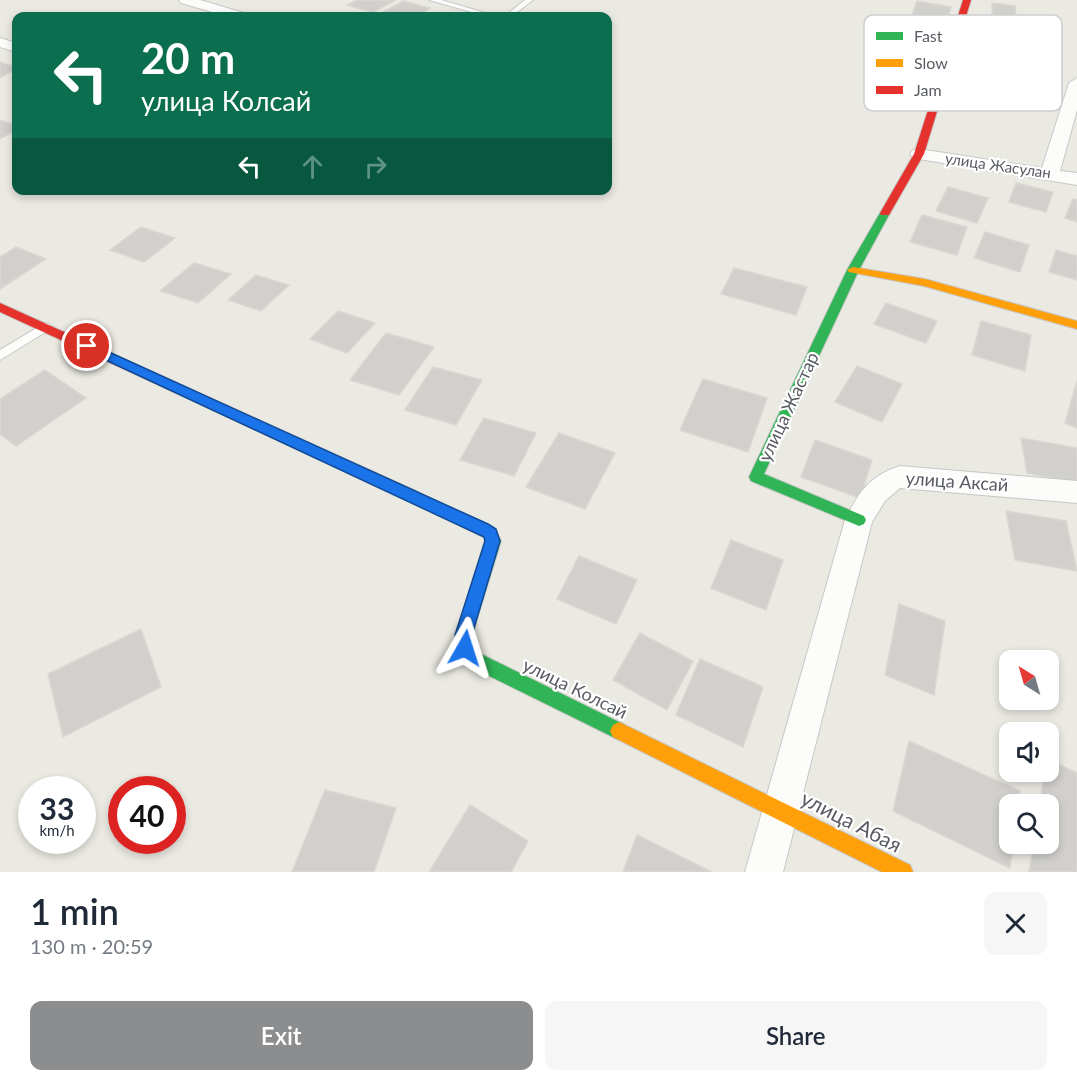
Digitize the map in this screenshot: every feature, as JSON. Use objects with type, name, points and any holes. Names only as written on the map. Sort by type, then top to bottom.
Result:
[{"type":"street","points":[[186,0],[226,12]]},
{"type":"street","name":"улица Жастар","points":[[962,15],[967,0]]},
{"type":"street","points":[[1050,173],[1077,83]]},
{"type":"street","name":"улица Жастар","points":[[859,520],[756,477],[853,270],[919,154],[932,111]]},
{"type":"street","name":"улица Жасулан","points":[[919,154],[1077,179]]},
{"type":"street","points":[[853,270],[926,283],[1077,325]]},
{"type":"street","name":"улица Колсай","points":[[0,307],[483,528],[490,533],[493,541],[464,635],[465,648],[475,660],[781,809]]},
{"type":"street","name":"улица Аксай","points":[[859,520],[881,484],[889,479],[900,477],[1077,492]]},
{"type":"street","points":[[764,872],[859,520]]},
{"type":"street","name":"улица Абая","points":[[781,809],[903,872]]},
{"type":"lane","points":[[433,0],[477,12]]},
{"type":"lane","points":[[514,12],[530,0]]},
{"type":"lane","points":[[0,356],[45,327]]},
{"type":"building","points":[[357,0],[396,0],[373,12],[347,5]]},
{"type":"building","points":[[403,1],[430,8],[424,12],[384,12]]},
{"type":"building","points":[[917,1],[951,7],[949,15],[912,15]]},
{"type":"building","points":[[992,3],[1015,6],[1016,15],[992,15]]},
{"type":"building","points":[[0,62],[12,66],[12,71],[0,78]]},
{"type":"building","points":[[0,120],[12,124],[12,132],[0,139]]},
{"type":"building","points":[[1016,183],[1053,192],[1046,212],[1009,202]]},
{"type":"building","points":[[948,187],[988,198],[977,223],[936,211]]},
{"type":"building","points":[[1073,199],[1077,200],[1077,222],[1065,218]]},
{"type":"building","points":[[922,215],[967,227],[957,255],[910,242]]},
{"type":"building","points":[[141,227],[175,238],[144,262],[110,250]]},
{"type":"building","points":[[985,232],[1029,245],[1020,272],[974,258]]},
{"type":"building","points":[[16,247],[46,259],[0,289],[0,257]]},
{"type":"building","points":[[1056,250],[1077,256],[1077,280],[1049,272]]},
{"type":"building","points":[[194,263],[231,274],[198,303],[160,291]]},
{"type":"building","points":[[734,268],[807,287],[796,315],[721,294]]},
{"type":"building","points":[[256,275],[289,285],[261,311],[228,300]]},
{"type":"building","points":[[886,303],[937,321],[926,343],[874,324]]},
{"type":"building","points":[[338,311],[375,323],[347,353],[310,339]]},
{"type":"building","points":[[981,321],[1031,335],[1025,371],[972,355]]},
{"type":"building","points":[[386,333],[434,347],[399,395],[350,380]]},
{"type":"building","points":[[857,366],[902,384],[882,422],[835,402]]},
{"type":"building","points":[[433,367],[482,380],[456,425],[405,410]]},
{"type":"building","points":[[45,370],[86,398],[16,446],[0,434],[0,399]]},
{"type":"building","points":[[703,379],[767,398],[748,452],[680,430]]},
{"type":"building","points":[[1077,381],[1077,428],[1065,423]]},
{"type":"building","points":[[484,418],[536,433],[514,476],[460,460]]},
{"type":"building","points":[[559,433],[615,453],[585,509],[526,487]]},
{"type":"building","points":[[1021,438],[1077,448],[1077,483],[1027,473]]},
{"type":"building","points":[[815,440],[872,460],[860,498],[801,477]]},
{"type":"building","points":[[1006,511],[1066,521],[1077,571],[1015,560]]},
{"type":"building","points":[[731,540],[783,560],[766,610],[711,588]]},
{"type":"building","points":[[579,556],[637,580],[616,624],[557,599]]},
{"type":"building","points":[[899,604],[945,621],[934,695],[885,675]]},
{"type":"building","points":[[141,629],[161,687],[63,737],[48,674]]},
{"type":"building","points":[[640,633],[693,661],[667,710],[613,680]]},
{"type":"building","points":[[700,659],[763,687],[743,747],[676,715]]},
{"type":"building","points":[[909,741],[1020,791],[1020,794],[999,794],[999,854],[1012,854],[1010,868],[893,811]]},
{"type":"building","points":[[1059,764],[1077,773],[1077,872],[1029,872],[1032,854],[1059,854],[1059,794],[1042,794],[1043,782],[1059,782]]},
{"type":"building","points":[[325,790],[396,808],[374,872],[292,872]]},
{"type":"building","points":[[470,805],[528,841],[511,872],[429,872]]},
{"type":"building","points":[[637,835],[712,872],[623,872]]},
{"type":"traffic: fast","points":[[859,520],[756,477],[853,270],[885,213]]},
{"type":"traffic: fast","points":[[411,495],[490,533],[493,541],[464,635],[465,648],[475,660],[619,731]]},
{"type":"traffic: slow","points":[[853,270],[925,283],[1077,325]]},
{"type":"traffic: slow","points":[[619,731],[903,872]]},
{"type":"traffic: jam","points":[[962,15],[967,0]]},
{"type":"traffic: jam","points":[[885,213],[919,154],[932,111]]},
{"type":"traffic: jam","points":[[0,307],[411,495]]},
{"type":"route","points":[[87,346],[490,533],[493,541],[464,635],[465,648]]}]
